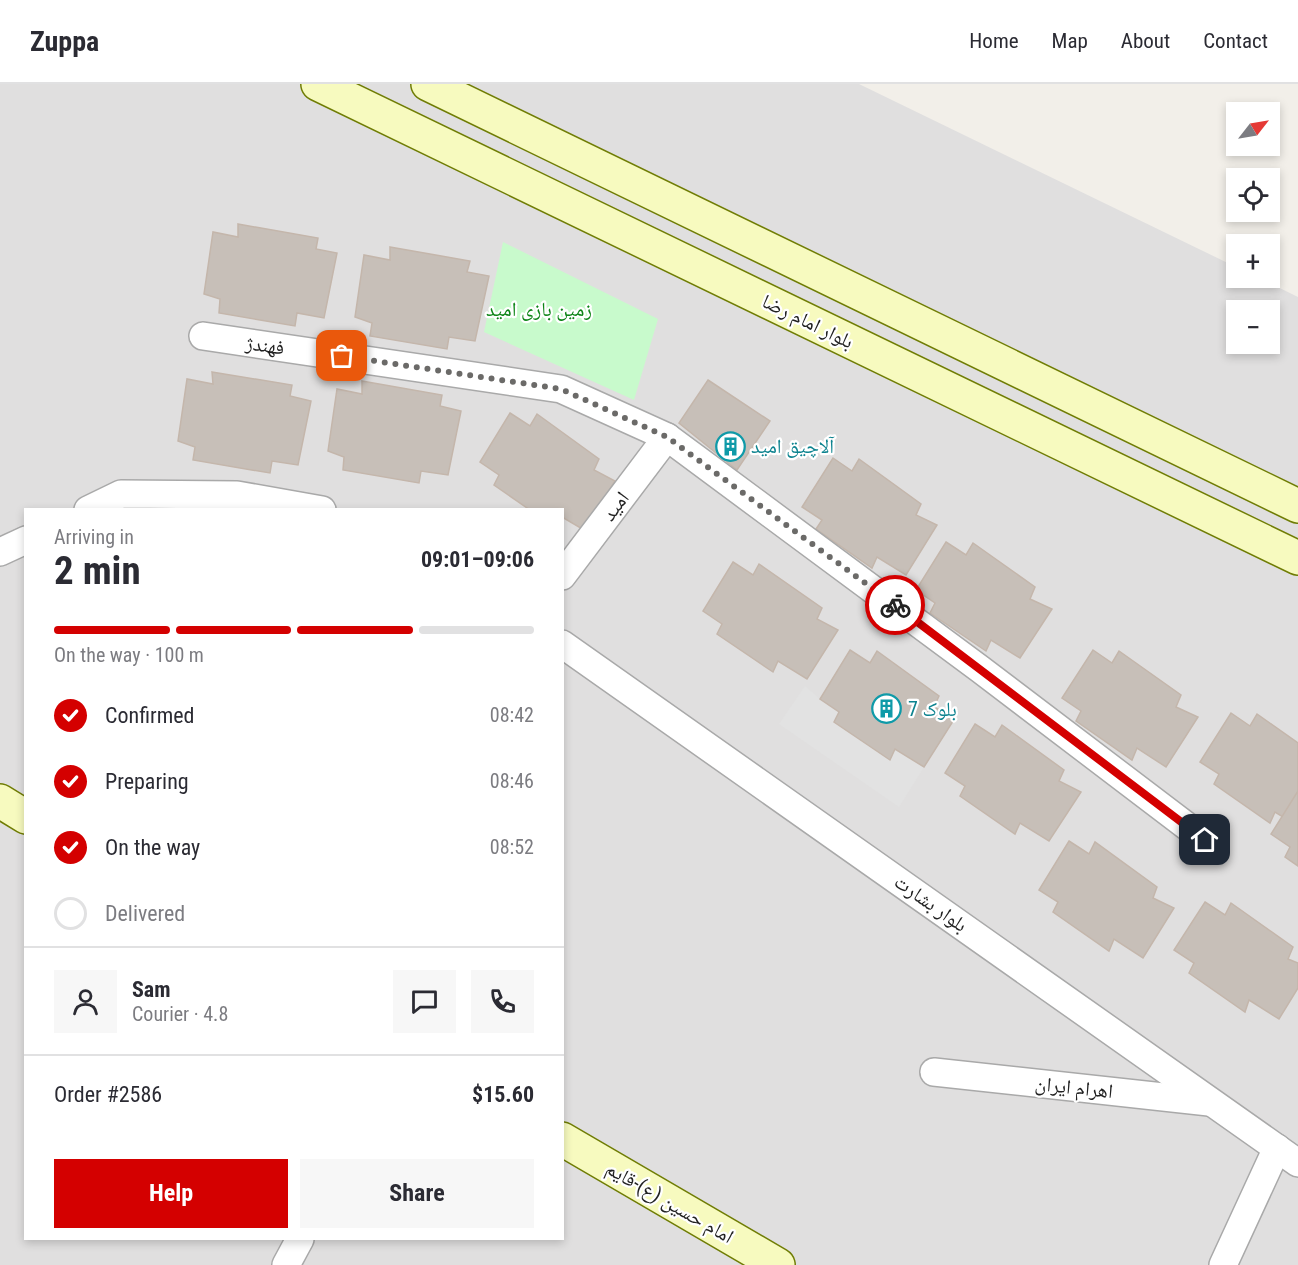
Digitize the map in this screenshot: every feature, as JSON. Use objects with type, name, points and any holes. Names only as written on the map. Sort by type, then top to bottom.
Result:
[{"type":"street","name":"بلوار امام رضا","points":[[318,84],[1298,558]]},
{"type":"street","points":[[428,84],[1298,506]]},
{"type":"street","name":"فهندژ","points":[[203,336],[561,389],[667,437]]},
{"type":"street","points":[[667,437],[980,669],[1205,840]]},
{"type":"street","name":"امید","points":[[564,573],[667,437]]},
{"type":"street","points":[[92,508],[122,494],[237,495],[311,508]]},
{"type":"street","points":[[0,552],[24,541]]},
{"type":"street","name":"بلوار بشارت","points":[[564,645],[1288,1156]]},
{"type":"street","points":[[0,801],[24,816]]},
{"type":"street","name":"اهرام ایران","points":[[934,1072],[1213,1103]]},
{"type":"street","name":"امام حسین (ع)-قایم","points":[[564,1140],[778,1265]]},
{"type":"street","points":[[1223,1265],[1288,1156]]},
{"type":"street","points":[[286,1265],[299,1240]]},
{"type":"shaded area","points":[[0,84],[859,84],[1226,262],[1226,288],[1280,288],[1298,297],[1298,1265],[0,1265]]},
{"type":"shaded area","points":[[805,686],[820,699],[924,767],[899,807],[779,724]]},
{"type":"green space","name":"زمین بازی امید","points":[[503,242],[658,319],[634,400],[484,332]]},
{"type":"building","points":[[238,224],[318,238],[316,249],[337,253],[324,318],[297,313],[295,326],[219,313],[220,299],[204,294],[213,232],[238,237]]},
{"type":"building","points":[[390,247],[470,261],[467,272],[489,276],[475,341],[449,337],[447,349],[370,336],[372,323],[355,317],[364,255],[390,260]]},
{"type":"building","points":[[212,372],[292,385],[290,396],[311,401],[298,465],[272,461],[270,473],[193,460],[195,447],[178,441],[187,379],[213,384]]},
{"type":"building","name":"آلاچیق امید","points":[[708,380],[770,421],[737,470],[679,423]]},
{"type":"building","points":[[362,381],[442,395],[440,406],[461,411],[448,475],[421,471],[419,483],[343,470],[344,457],[328,451],[337,389],[362,394]]},
{"type":"building","points":[[510,413],[530,426],[537,414],[599,459],[594,470],[615,481],[584,530],[564,518],[564,508],[527,508],[494,485],[499,475],[480,462]]},
{"type":"building","points":[[833,458],[852,471],[859,459],[921,504],[916,515],[937,525],[906,575],[877,557],[872,568],[816,529],[822,520],[802,507]]},
{"type":"building","points":[[946,542],[966,555],[973,543],[1035,587],[1030,599],[1052,609],[1020,658],[991,640],[986,651],[930,613],[935,603],[916,590]]},
{"type":"building","points":[[733,562],[753,575],[759,564],[822,608],[817,619],[838,630],[807,679],[778,661],[773,672],[717,634],[722,624],[703,611]]},
{"type":"building","name":"بلوک 7","points":[[850,650],[870,663],[877,651],[939,696],[934,707],[955,718],[924,767],[895,749],[890,760],[834,722],[839,712],[820,699]]},
{"type":"building","points":[[1093,650],[1112,663],[1119,651],[1181,695],[1176,707],[1198,717],[1166,767],[1137,748],[1132,760],[1076,721],[1081,711],[1062,698]]},
{"type":"building","points":[[1231,713],[1250,726],[1257,714],[1298,743],[1298,826],[1275,812],[1270,823],[1214,784],[1219,774],[1200,762]]},
{"type":"building","points":[[975,724],[995,737],[1002,725],[1064,770],[1059,781],[1081,792],[1049,841],[1020,823],[1015,834],[960,796],[965,786],[945,773]]},
{"type":"building","points":[[1298,791],[1298,866],[1285,857],[1290,847],[1271,834]]},
{"type":"building","points":[[1069,841],[1089,854],[1095,842],[1157,887],[1153,898],[1174,908],[1143,958],[1114,939],[1109,951],[1053,912],[1058,902],[1039,890]]},
{"type":"building","points":[[1205,902],[1225,915],[1231,903],[1293,947],[1288,959],[1298,963],[1298,988],[1279,1019],[1249,1000],[1245,1012],[1189,973],[1194,963],[1174,950]]},
{"type":"way so far","points":[[342,356],[561,389],[667,437],[895,605]]},
{"type":"place","name":"آلاچیق امید","points":[[730,446]]},
{"type":"place","name":"بلوک 7","points":[[887,709]]},
{"type":"route","points":[[895,605],[1205,840]]}]
